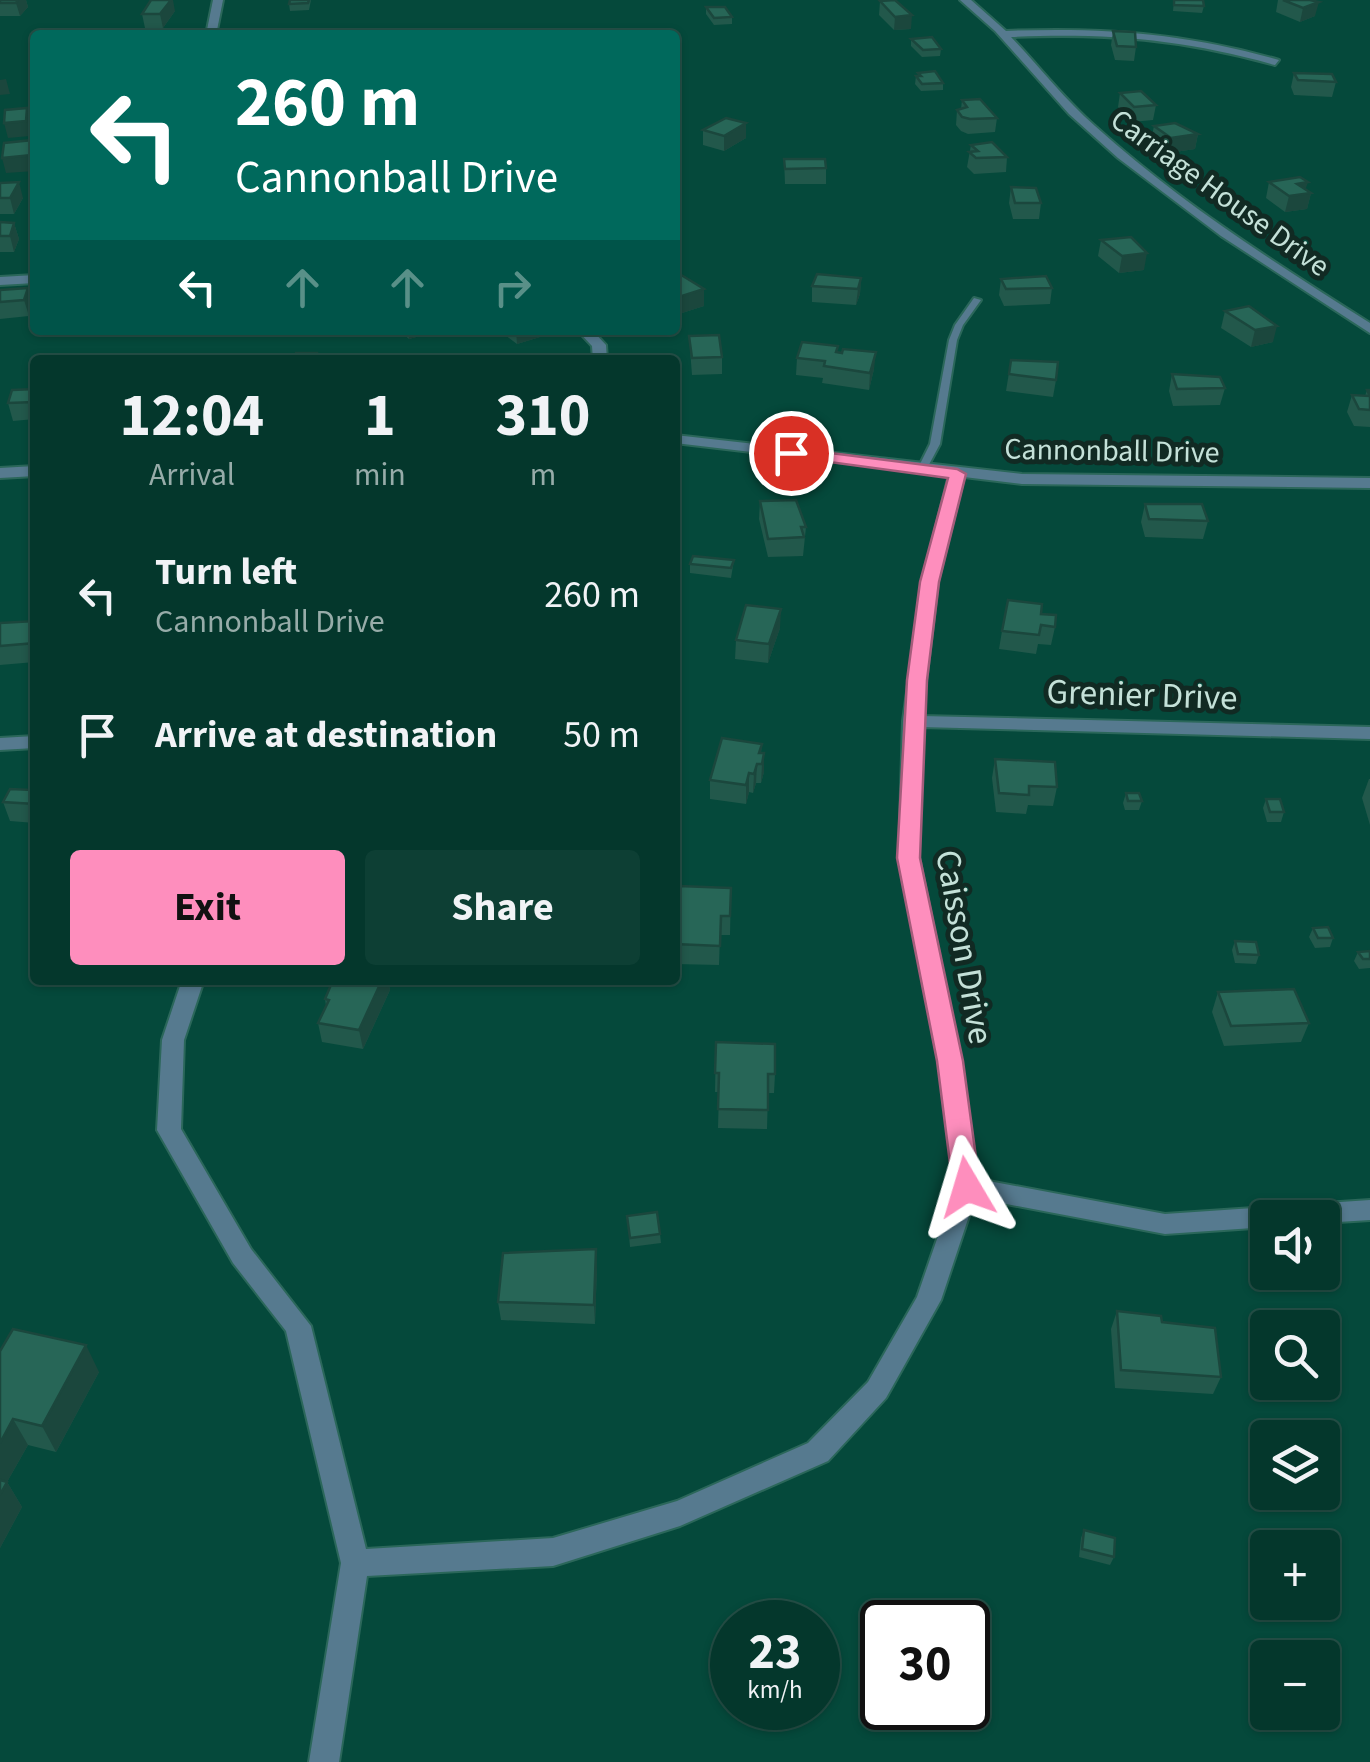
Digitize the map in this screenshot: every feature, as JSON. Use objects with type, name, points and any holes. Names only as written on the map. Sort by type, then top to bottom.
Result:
[{"type":"street","points":[[212,30],[218,0]]},
{"type":"street","name":"Carriage House Drive","points":[[966,0],[1003,34],[1084,123],[1136,169],[1277,270],[1370,329]]},
{"type":"street","points":[[1003,34],[1101,30],[1156,33],[1215,44],[1275,62]]},
{"type":"street","points":[[0,281],[30,279]]},
{"type":"street","name":"Cannonball Drive","points":[[680,440],[1022,479],[1370,483]]},
{"type":"street","points":[[0,472],[30,471]]},
{"type":"street","name":"Caisson Drive","points":[[355,1563],[552,1552],[680,1512],[818,1452],[878,1390],[928,1300],[967,1187],[950,1061],[908,858],[912,721],[930,582],[957,474]]},
{"type":"street","name":"Grenier Drive","points":[[912,721],[1370,733]]},
{"type":"street","points":[[0,744],[30,742]]},
{"type":"street","points":[[190,985],[173,1040],[169,1130],[242,1256],[298,1326],[355,1563],[324,1762]]},
{"type":"street","points":[[967,1187],[1165,1224],[1370,1210]]},
{"type":"lane","points":[[922,470],[935,444],[952,340],[978,300]]},
{"type":"building","points":[[151,0],[171,0],[160,14],[142,14]]},
{"type":"building","points":[[290,0],[309,0],[289,4]]},
{"type":"building","points":[[895,0],[912,15],[895,17],[880,1]]},
{"type":"building","points":[[1174,0],[1203,0],[1204,6],[1174,5]]},
{"type":"building","points":[[1283,0],[1310,0],[1319,2],[1303,8]]},
{"type":"building","points":[[706,7],[725,7],[732,17],[714,18]]},
{"type":"building","points":[[1113,31],[1135,32],[1136,47],[1117,46]]},
{"type":"building","points":[[932,37],[941,49],[923,50],[911,39]]},
{"type":"building","points":[[935,71],[943,83],[922,84],[916,76],[921,76],[918,73]]},
{"type":"building","points":[[1294,73],[1332,74],[1336,82],[1298,80]]},
{"type":"building","points":[[1141,91],[1156,105],[1134,107],[1120,93]]},
{"type":"building","points":[[980,99],[997,118],[970,119],[957,110],[967,107],[962,100]]},
{"type":"building","points":[[27,108],[26,121],[4,123],[5,110]]},
{"type":"building","points":[[726,118],[746,123],[724,136],[703,130]]},
{"type":"building","points":[[1175,123],[1198,134],[1171,138],[1154,126]]},
{"type":"building","points":[[30,140],[30,155],[2,158],[4,143]]},
{"type":"building","points":[[992,142],[1007,157],[976,158],[969,152],[978,151],[971,145]]},
{"type":"building","points":[[784,159],[825,159],[826,168],[785,169]]},
{"type":"building","points":[[1300,177],[1308,182],[1297,184],[1311,193],[1289,196],[1269,182]]},
{"type":"building","points":[[19,182],[10,198],[0,198],[0,183]]},
{"type":"building","points":[[1011,187],[1036,188],[1041,203],[1015,203]]},
{"type":"building","points":[[0,222],[14,223],[10,236],[0,236]]},
{"type":"building","points":[[1131,237],[1147,253],[1122,256],[1101,240]]},
{"type":"building","points":[[680,274],[704,289],[682,296]]},
{"type":"building","points":[[817,274],[861,278],[858,289],[812,286]]},
{"type":"building","points":[[1046,276],[1052,288],[1006,289],[1001,279]]},
{"type":"building","points":[[28,288],[24,300],[0,302],[0,290]]},
{"type":"building","points":[[1249,306],[1277,326],[1255,330],[1225,311]]},
{"type":"building","points":[[719,335],[722,357],[692,358],[689,336]]},
{"type":"building","points":[[802,342],[838,346],[836,352],[842,353],[843,349],[876,352],[870,373],[797,358]]},
{"type":"building","points":[[1011,360],[1058,362],[1056,380],[1009,374]]},
{"type":"building","points":[[1172,374],[1220,377],[1225,388],[1177,389]]},
{"type":"building","points":[[30,389],[30,402],[8,403],[12,390]]},
{"type":"building","points":[[1352,395],[1370,396],[1370,410],[1359,409]]},
{"type":"building","points":[[796,500],[806,527],[801,527],[804,537],[768,539],[760,501]]},
{"type":"building","points":[[1145,504],[1202,504],[1208,521],[1149,519]]},
{"type":"building","points":[[693,556],[734,560],[731,568],[690,564]]},
{"type":"building","points":[[1008,600],[1042,604],[1041,614],[1056,615],[1055,627],[1041,625],[1039,635],[1002,631]]},
{"type":"building","points":[[746,605],[781,609],[769,644],[736,640]]},
{"type":"building","points":[[30,621],[30,643],[0,646],[0,623]]},
{"type":"building","points":[[722,738],[762,744],[762,764],[757,764],[754,774],[749,773],[746,785],[710,780]]},
{"type":"building","points":[[995,759],[1055,762],[1057,787],[1029,786],[1029,795],[999,793]]},
{"type":"building","points":[[10,789],[30,790],[30,804],[3,802]]},
{"type":"building","points":[[1126,793],[1139,793],[1142,801],[1128,801]]},
{"type":"building","points":[[1266,799],[1280,799],[1284,812],[1270,812]]},
{"type":"building","points":[[680,886],[731,888],[730,916],[721,916],[720,946],[680,944]]},
{"type":"building","points":[[1328,927],[1333,938],[1318,938],[1313,928]]},
{"type":"building","points":[[1235,941],[1256,942],[1259,955],[1238,954]]},
{"type":"building","points":[[1370,951],[1370,959],[1363,959],[1358,952]]},
{"type":"building","points":[[331,985],[380,985],[359,1030],[318,1023],[329,1000],[325,999]]},
{"type":"building","points":[[1294,989],[1309,1023],[1231,1026],[1218,992]]},
{"type":"building","points":[[716,1042],[775,1044],[775,1074],[768,1074],[768,1110],[718,1109]]},
{"type":"building","points":[[657,1212],[660,1234],[630,1238],[627,1216]]},
{"type":"building","points":[[596,1249],[594,1305],[498,1302],[503,1253]]},
{"type":"building","points":[[1117,1311],[1161,1316],[1162,1322],[1215,1328],[1221,1377],[1121,1370]]},
{"type":"building","points":[[13,1329],[86,1345],[42,1426],[13,1419],[0,1443],[0,1351]]},
{"type":"building","points":[[1084,1530],[1115,1538],[1114,1557],[1082,1549]]},
{"type":"route","points":[[791,453],[957,474],[930,582],[917,680],[908,858],[950,1061],[967,1187]]}]
